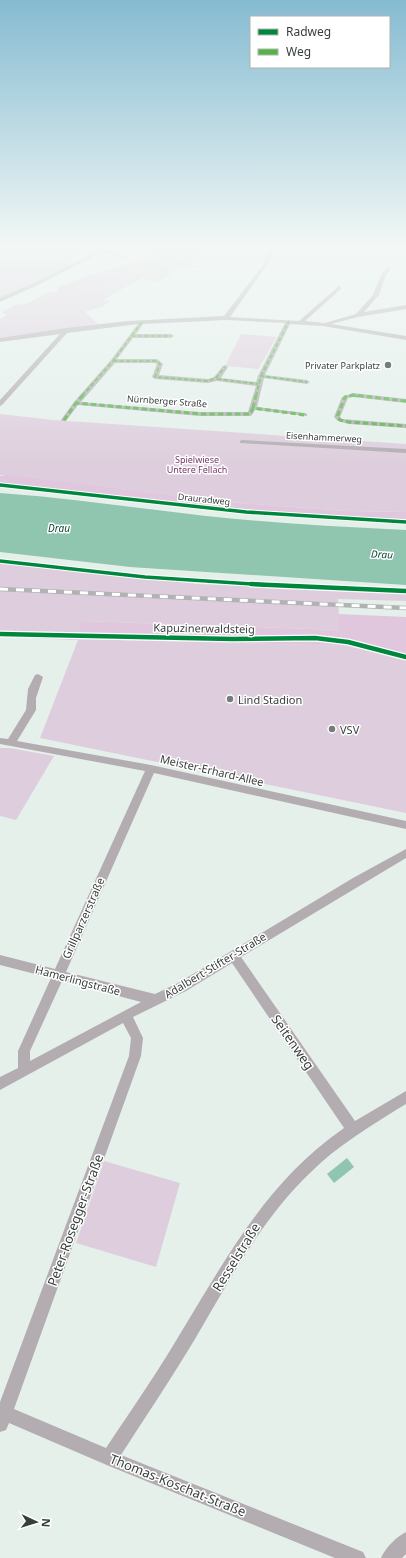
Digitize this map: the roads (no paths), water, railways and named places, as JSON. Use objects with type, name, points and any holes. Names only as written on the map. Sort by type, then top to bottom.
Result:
[{"type":"street","points":[[64,420],[76,403],[113,361],[142,322]]},
{"type":"street","points":[[0,340],[66,330],[148,322]]},
{"type":"street","points":[[253,408],[261,376],[289,322]]},
{"type":"street","points":[[297,322],[324,324],[406,338]]},
{"type":"street","points":[[324,324],[332,322]]},
{"type":"street","points":[[342,322],[343,327]]},
{"type":"street","points":[[0,404],[66,330]]},
{"type":"street","points":[[131,336],[171,336]]},
{"type":"street","points":[[113,361],[157,361],[160,364],[155,377],[160,378],[208,381],[214,381],[217,379],[258,384]]},
{"type":"street","points":[[217,379],[225,367]]},
{"type":"street","points":[[261,376],[307,382]]},
{"type":"street","points":[[406,401],[353,395],[345,397],[337,416],[340,420],[349,422],[406,426]]},
{"type":"street","name":"Nürnberger Straße","points":[[76,403],[200,414],[250,414],[253,408],[305,415]]},
{"type":"street","name":"Eisenhammerweg","points":[[242,442],[406,451]]},
{"type":"street","points":[[11,742],[31,710],[31,698],[38,677]]},
{"type":"street","name":"Meister-Erhard-Allee","points":[[0,741],[151,769],[406,825]]},
{"type":"street","name":"Grillparzerstraße","points":[[24,1070],[24,1051],[151,769]]},
{"type":"street","name":"Adalbert-Stifter-Straße","points":[[0,1084],[182,987],[233,955],[406,853]]},
{"type":"street","name":"Seitenweg","points":[[233,955],[353,1129]]},
{"type":"street","name":"Hamerlingstraße","points":[[0,960],[156,1000]]},
{"type":"street","name":"Peter-Rosegger-Straße","points":[[1,1416],[135,1056],[137,1038],[126,1016]]},
{"type":"street","name":"Resselstraße","points":[[109,1458],[171,1364],[232,1262],[270,1205],[305,1168],[353,1129],[406,1097]]},
{"type":"street","name":"Thomas-Koschat-Straße","points":[[1,1416],[357,1558]]},
{"type":"street","points":[[390,1558],[406,1541]]},
{"type":"water","name":"Drau","points":[[0,493],[77,500],[206,516],[406,530],[406,585],[130,567],[0,552]]},
{"type":"water","points":[[347,1158],[354,1167],[334,1183],[327,1174]]},
{"type":"railway","points":[[0,589],[406,608]]},
{"type":"place","name":"Privater Parkplatz","points":[[388,365]]},
{"type":"place","name":"Lind Stadion","points":[[230,699]]},
{"type":"place","name":"VSV","points":[[332,729]]},
{"type":"park label","name":"Spielwiese Untere Fellach","points":[[197,464]]}]
